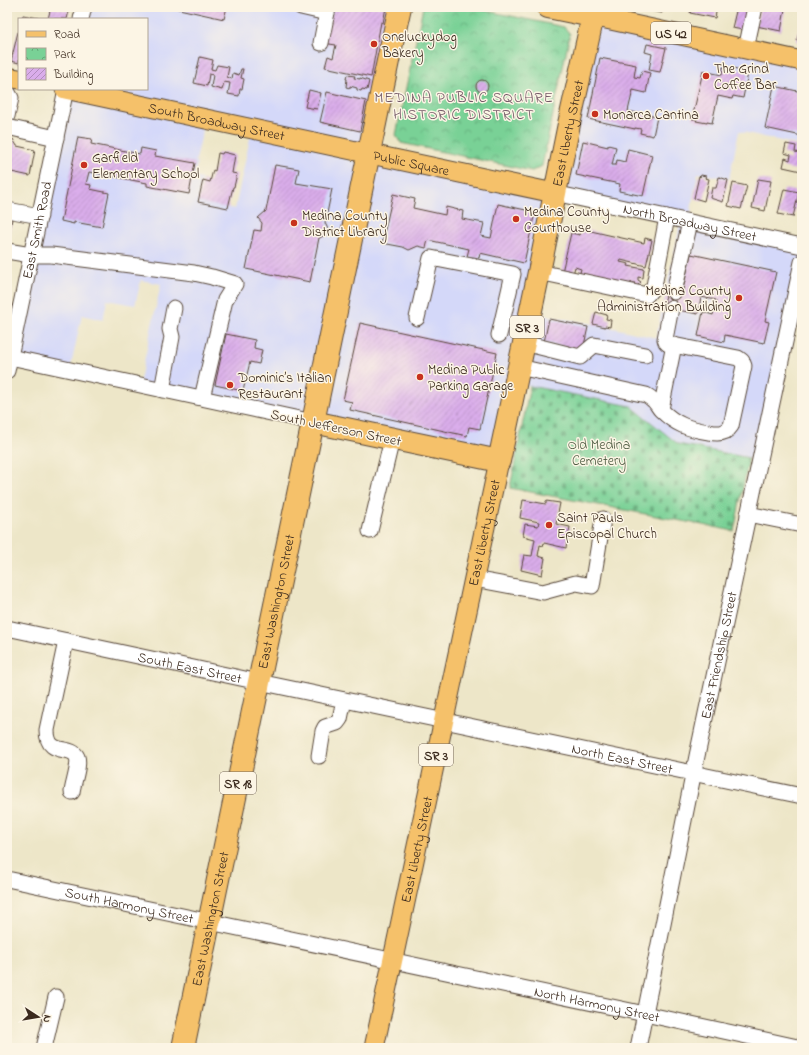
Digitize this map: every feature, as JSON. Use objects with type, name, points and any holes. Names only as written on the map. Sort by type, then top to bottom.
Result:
[{"type":"highway","name":"Public Square","points":[[368,154],[400,7]]},
{"type":"highway","name":"US 42","points":[[548,7],[593,12]]},
{"type":"highway","name":"East Liberty Street","points":[[499,461],[593,12]]},
{"type":"highway","name":"East Washington Street","points":[[183,1048],[368,154]]},
{"type":"highway","name":"South Jefferson Street","points":[[313,422],[499,461]]},
{"type":"main road","name":"US 42","points":[[593,12],[802,61]]},
{"type":"main road","points":[[7,77],[18,79]]},
{"type":"main road","name":"South Broadway Street","points":[[71,90],[368,154]]},
{"type":"main road","name":"Public Square","points":[[368,154],[554,193]]},
{"type":"main road","name":"East Liberty Street","points":[[374,1048],[499,461]]},
{"type":"street","points":[[81,18],[84,7]]},
{"type":"street","points":[[301,7],[328,10],[321,43]]},
{"type":"street","points":[[746,49],[755,7]]},
{"type":"street","name":"East Smith Road","points":[[8,364],[66,90]]},
{"type":"street","points":[[7,116],[9,94]]},
{"type":"street","points":[[7,127],[56,138]]},
{"type":"street","name":"North Broadway Street","points":[[554,193],[802,246]]},
{"type":"street","points":[[7,210],[40,216]]},
{"type":"street","points":[[539,272],[647,295],[654,286],[667,217]]},
{"type":"street","points":[[674,292],[690,222]]},
{"type":"street","points":[[7,251],[194,273],[235,284],[225,300],[202,398]]},
{"type":"street","points":[[417,318],[431,258],[513,274],[499,335]]},
{"type":"street","name":"East Friendship Street","points":[[638,1048],[748,514],[802,262]]},
{"type":"street","points":[[162,390],[172,337],[170,329],[174,308]]},
{"type":"street","points":[[519,367],[646,394],[661,410],[682,425],[691,429],[716,434],[722,433],[728,430],[731,426],[744,366],[742,361],[738,358],[668,344],[665,339],[671,308]]},
{"type":"street","points":[[524,343],[580,356],[594,344],[645,355]]},
{"type":"street","points":[[661,410],[674,345]]},
{"type":"street","name":"South Jefferson Street","points":[[8,364],[162,390],[313,422]]},
{"type":"street","points":[[370,531],[392,439]]},
{"type":"street","points":[[748,514],[802,525]]},
{"type":"street","points":[[474,579],[543,592],[576,583],[592,586],[603,519]]},
{"type":"street","name":"South East Street","points":[[7,628],[444,721]]},
{"type":"street","points":[[66,641],[47,730],[47,738],[51,745],[69,751],[77,757],[77,767],[72,792]]},
{"type":"street","points":[[319,756],[323,731],[325,727],[337,723],[340,719],[344,700]]},
{"type":"street","name":"North East Street","points":[[444,721],[802,796]]},
{"type":"street","name":"South Harmony Street","points":[[7,879],[393,960]]},
{"type":"street","name":"North Harmony Street","points":[[393,960],[802,1048]]},
{"type":"street","points":[[44,1048],[56,997]]},
{"type":"shaded area","points":[[84,7],[400,7],[368,154],[554,193],[592,16],[802,61],[802,146],[739,131],[729,179],[698,173],[690,222],[802,246],[802,262],[760,459],[678,444],[530,386],[515,384],[499,461],[139,385],[161,284],[141,280],[135,305],[107,300],[103,320],[82,315],[70,370],[10,357],[66,90],[148,90],[148,18],[81,18]],"holes":[[[205,119],[252,129],[235,209],[198,201],[202,179],[194,177],[197,164],[196,160]],[[554,193],[680,220],[656,338],[605,326],[530,313]]]},
{"type":"green space","points":[[423,7],[468,7],[564,27],[570,34],[542,166],[532,171],[401,143],[396,135]]},
{"type":"green space","name":"Old Medina Cemetery","points":[[530,386],[631,406],[678,444],[749,458],[734,531],[510,488]]},
{"type":"building","points":[[51,7],[69,11],[67,18],[48,18]]},
{"type":"building","points":[[170,7],[227,7],[224,19]]},
{"type":"building","points":[[334,7],[386,7],[383,23],[381,22],[371,77],[325,67],[328,56],[333,58],[336,45],[323,43]]},
{"type":"building","points":[[624,7],[641,7],[640,11]]},
{"type":"building","points":[[651,7],[663,7],[662,13],[650,11]]},
{"type":"building","points":[[692,7],[717,7],[715,18],[690,13]]},
{"type":"building","points":[[737,7],[748,7],[743,30],[732,28]]},
{"type":"building","points":[[760,7],[785,9],[781,31],[756,26]]},
{"type":"building","points":[[23,15],[38,18],[22,18]]},
{"type":"building","points":[[802,23],[802,42],[797,41]]},
{"type":"building","points":[[18,32],[18,63],[11,61]]},
{"type":"building","points":[[647,44],[666,48],[660,72],[649,70],[652,54],[645,52]]},
{"type":"building","points":[[200,57],[213,60],[211,69],[215,70],[217,65],[229,67],[227,77],[232,79],[233,73],[239,75],[241,69],[243,69],[241,78],[244,79],[239,96],[228,94],[230,83],[224,82],[222,90],[211,87],[213,75],[209,74],[207,86],[194,83]]},
{"type":"building","points":[[600,58],[636,65],[634,77],[640,78],[642,71],[650,73],[646,93],[633,90],[628,111],[657,117],[653,136],[640,133],[641,129],[588,119]]},
{"type":"building","points":[[723,67],[734,68],[748,73],[743,98],[733,96],[732,99],[718,96],[712,123],[692,119],[703,71],[722,75]]},
{"type":"building","points":[[347,75],[369,81],[367,90],[362,89],[361,91],[350,86],[350,88],[346,87]]},
{"type":"building","points":[[480,80],[484,80],[488,86],[484,92],[480,92],[476,88],[476,84]]},
{"type":"building","points":[[774,86],[802,92],[802,136],[765,128]]},
{"type":"building","points":[[309,90],[321,93],[317,109],[305,107]]},
{"type":"building","points":[[327,92],[366,101],[360,131],[320,122]]},
{"type":"building","points":[[78,137],[92,139],[91,144],[140,154],[141,148],[156,151],[155,156],[195,163],[189,194],[147,186],[147,183],[89,172],[86,184],[91,185],[90,189],[109,193],[102,227],[61,221]]},
{"type":"building","points":[[13,139],[17,146],[35,150],[30,176],[7,171],[7,143]]},
{"type":"building","points":[[583,141],[608,147],[608,145],[616,147],[612,165],[616,165],[617,160],[625,162],[628,149],[652,155],[643,196],[619,191],[620,184],[576,175]]},
{"type":"building","points":[[786,144],[796,146],[795,152],[802,153],[801,171],[783,167],[785,158],[790,160],[791,155],[784,153]]},
{"type":"building","points":[[223,152],[235,155],[232,173],[237,174],[228,208],[198,202],[203,180],[210,182],[213,170],[215,171],[218,153],[222,154]]},
{"type":"building","name":"Medina County District Library","points":[[275,165],[299,169],[296,183],[332,189],[325,223],[330,233],[319,238],[310,282],[246,269],[254,230],[261,231],[262,223],[258,218],[266,211]]},
{"type":"building","points":[[701,175],[706,176],[705,178],[709,179],[704,201],[694,198],[699,176],[700,177]]},
{"type":"building","points":[[719,177],[728,180],[723,202],[710,198],[712,188],[716,188]]},
{"type":"building","points":[[758,179],[771,181],[765,211],[752,208]]},
{"type":"building","points":[[733,183],[747,186],[741,209],[728,206]]},
{"type":"building","points":[[784,189],[799,192],[793,217],[778,214]]},
{"type":"building","points":[[393,194],[415,199],[413,208],[445,215],[446,207],[463,211],[462,219],[484,223],[481,236],[491,238],[498,204],[535,212],[524,263],[480,253],[479,258],[467,256],[469,249],[428,240],[426,248],[418,246],[409,250],[403,247],[382,243]]},
{"type":"building","points":[[7,217],[12,219],[8,239],[7,239]]},
{"type":"building","points":[[582,229],[644,243],[645,238],[652,240],[646,266],[621,260],[620,262],[629,264],[628,266],[644,269],[643,278],[638,277],[638,280],[641,282],[636,287],[634,284],[635,283],[631,282],[630,288],[579,276],[581,269],[575,267],[573,274],[562,272],[571,233],[580,235]]},
{"type":"building","name":"Medina County Administration Building","points":[[691,254],[776,272],[765,321],[769,322],[764,343],[725,335],[724,342],[698,336],[703,312],[713,315],[716,300],[701,297],[698,314],[663,307],[667,291],[682,294]]},
{"type":"building","points":[[596,312],[607,315],[606,319],[611,320],[610,327],[593,324]]},
{"type":"building","points":[[549,319],[588,327],[583,350],[544,342]]},
{"type":"building","name":"Medina Public Parking Garage","points":[[360,323],[497,353],[480,429],[469,427],[467,436],[350,410],[352,402],[343,400]]},
{"type":"building","points":[[226,334],[255,340],[254,348],[262,350],[259,364],[250,362],[243,391],[215,385]]},
{"type":"building","points":[[523,500],[546,504],[546,501],[560,503],[556,524],[570,527],[566,548],[544,543],[543,546],[540,545],[538,556],[545,558],[542,575],[521,570],[524,555],[532,556],[535,539],[523,536],[525,524],[538,526],[539,522],[520,518]]},
{"type":"place","name":"Oneluckydog Bakery","points":[[374,44]]},
{"type":"place","name":"The Grind Coffee Bar","points":[[706,76]]},
{"type":"place","name":"Monarca Cantina","points":[[595,114]]},
{"type":"place","name":"Garfield Elementary School","points":[[84,165]]},
{"type":"place","name":"Medina County Courthouse","points":[[516,219]]},
{"type":"place","name":"Medina County District Library","points":[[294,223]]},
{"type":"place","name":"Medina County Administration Building","points":[[739,298]]},
{"type":"place","name":"Medina Public Parking Garage","points":[[420,377]]},
{"type":"place","name":"Dominic’s Italian Restaurant","points":[[230,385]]},
{"type":"place","name":"Saint Pauls Episcopal Church","points":[[549,525]]},
{"type":"district","name":"MEDINA PUBLIC SQUARE HISTORIC DISTRICT","points":[[464,106]]}]
